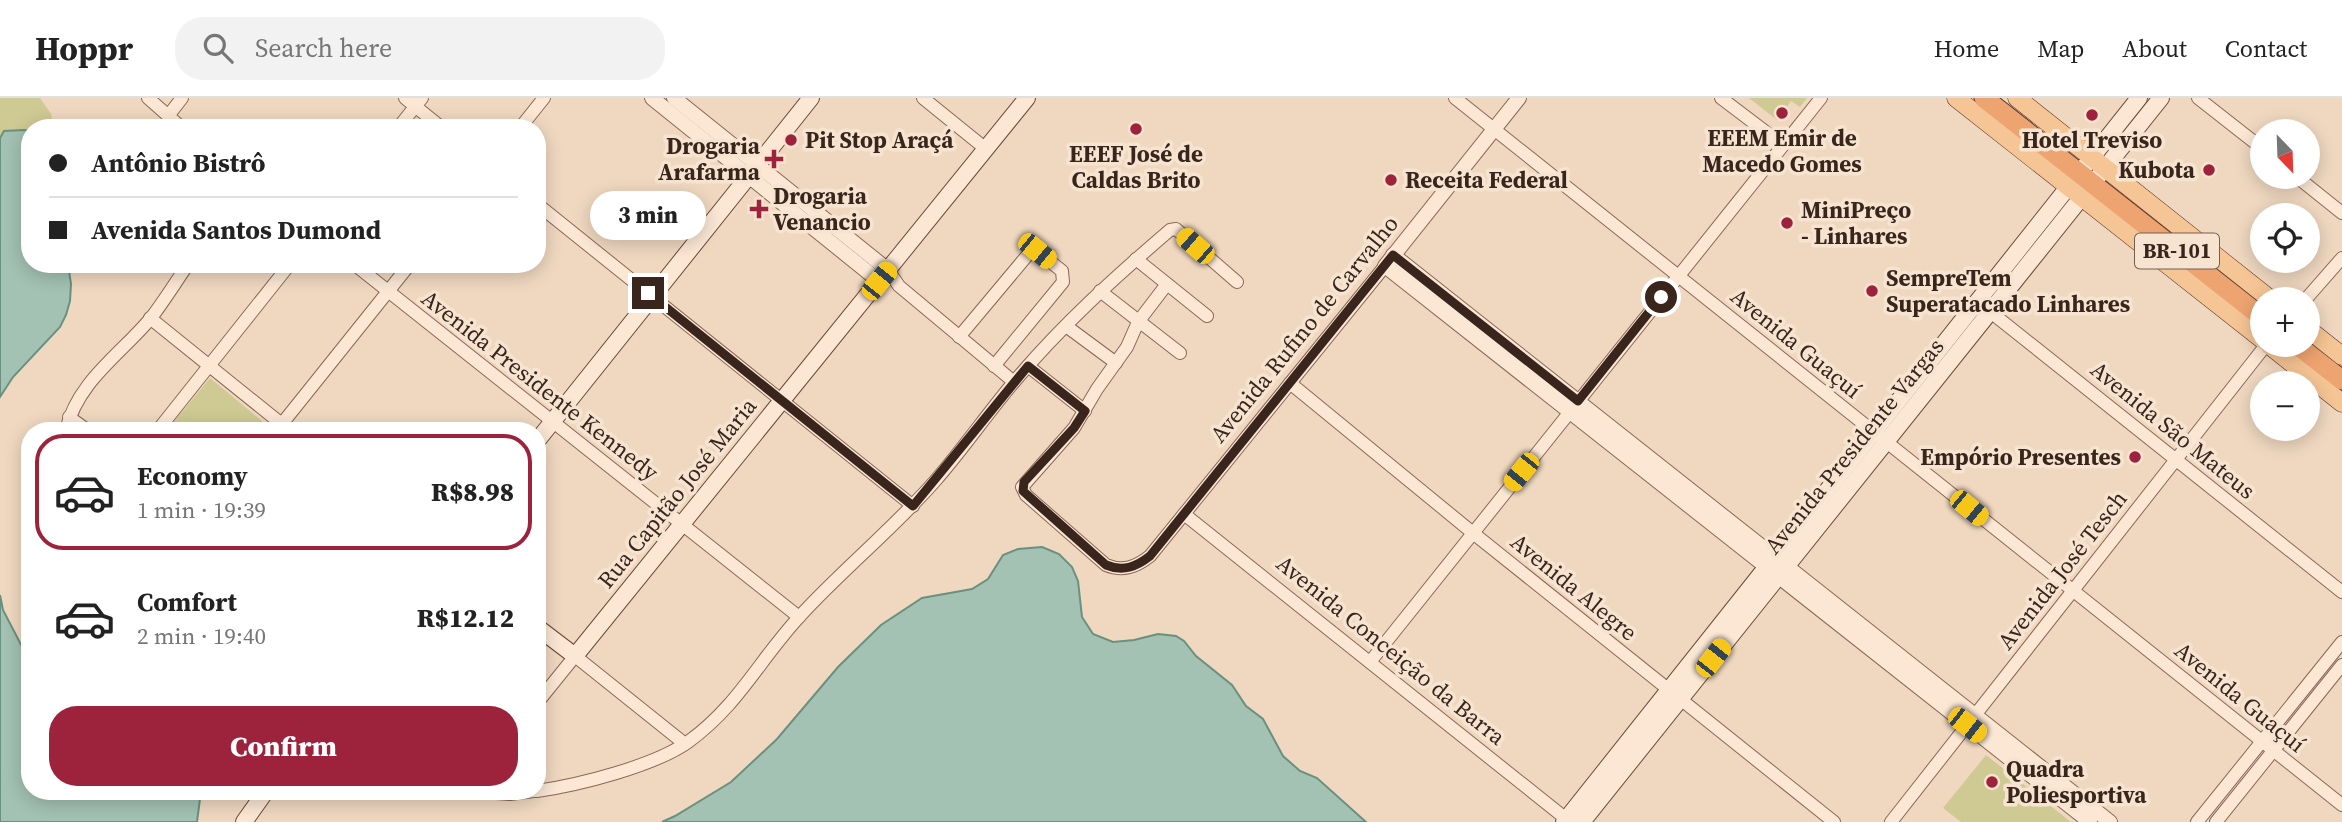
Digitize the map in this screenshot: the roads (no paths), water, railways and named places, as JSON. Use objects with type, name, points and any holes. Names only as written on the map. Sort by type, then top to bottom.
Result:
[{"type":"highway","name":"BR-101","points":[[1984,98],[2080,185],[2250,309]]},
{"type":"highway","points":[[2312,357],[2342,380]]},
{"type":"main road","points":[[546,431],[811,98]]},
{"type":"main road","name":"Rua Capitão José Maria","points":[[575,656],[1027,98]]},
{"type":"main road","points":[[1956,98],[2080,185],[2250,329]]},
{"type":"main road","points":[[2017,98],[2255,287]]},
{"type":"main road","name":"Avenida Presidente Vargas","points":[[2098,163],[2139,98]]},
{"type":"main road","name":"Avenida Presidente Vargas","points":[[1567,821],[1674,694],[2098,163],[2161,98]]},
{"type":"main road","points":[[2320,339],[2342,356]]},
{"type":"main road","points":[[2283,357],[2342,403]]},
{"type":"main road","points":[[546,634],[575,656]]},
{"type":"main road","name":"Avenida Presidente Vargas","points":[[1582,822],[1674,694]]},
{"type":"main road","points":[[244,822],[259,800]]},
{"type":"street","points":[[148,98],[172,119]]},
{"type":"street","points":[[168,116],[183,98]]},
{"type":"street","points":[[405,98],[419,102],[434,119]]},
{"type":"street","points":[[527,119],[544,98]]},
{"type":"street","points":[[652,98],[753,170]]},
{"type":"street","points":[[674,98],[753,170],[1014,382]]},
{"type":"street","points":[[923,98],[986,149]]},
{"type":"street","name":"Avenida Guaçuí","points":[[1455,98],[2342,805]]},
{"type":"street","name":"Avenida Rufino de Carvalho","points":[[1085,411],[1074,428],[1024,482],[1023,491],[1106,565],[1116,569],[1139,565],[1150,556],[1519,98]]},
{"type":"street","points":[[1721,98],[1783,145]]},
{"type":"street","points":[[1370,662],[1821,98]]},
{"type":"street","points":[[2199,98],[2250,139]]},
{"type":"street","points":[[405,119],[419,102]]},
{"type":"street","points":[[2312,189],[2342,213]]},
{"type":"street","points":[[546,211],[913,506]]},
{"type":"street","points":[[546,789],[600,777],[643,763],[685,744],[714,721],[739,695],[799,617],[913,506],[937,479],[1028,366],[1100,291],[1172,229],[1176,229],[1237,282]]},
{"type":"street","points":[[959,337],[1028,253],[1037,251],[1062,271],[1065,278],[994,366]]},
{"type":"street","points":[[2317,287],[2342,258]]},
{"type":"street","points":[[1136,259],[1207,316]]},
{"type":"street","points":[[1389,260],[1971,720],[2110,822]]},
{"type":"street","points":[[68,422],[87,386],[150,318],[182,273]]},
{"type":"street","points":[[164,422],[283,273]]},
{"type":"street","name":"Avenida Presidente Kennedy","points":[[365,273],[799,617]]},
{"type":"street","points":[[288,422],[404,273]]},
{"type":"street","points":[[1028,366],[1085,411],[1127,347],[1138,322],[1167,284]]},
{"type":"street","points":[[1100,291],[1180,353]]},
{"type":"street","name":"Avenida São Mateus","points":[[1984,306],[2342,592]]},
{"type":"street","points":[[150,318],[275,422]]},
{"type":"street","points":[[1066,327],[1116,363]]},
{"type":"street","name":"Avenida José Tesch","points":[[1891,822],[2258,357]]},
{"type":"street","name":"Avenida Alegre","points":[[1290,383],[1834,822]]},
{"type":"street","points":[[69,417],[76,422]]},
{"type":"street","name":"Avenida Conceição da Barra","points":[[1184,514],[1567,821]]},
{"type":"street","points":[[2197,822],[2342,642]]},
{"type":"street","points":[[546,693],[575,656],[685,744]]},
{"type":"street","points":[[2216,822],[2342,665]]},
{"type":"street","points":[[1971,720],[2090,822]]},
{"type":"place","name":"EEEM Emir de Macedo Gomes","points":[[1782,113]]},
{"type":"place","name":"Hotel Treviso","points":[[2092,115]]},
{"type":"place","name":"EEEF José de Caldas Brito","points":[[1136,129]]},
{"type":"place","name":"Pit Stop Araçá","points":[[791,140]]},
{"type":"place","name":"Drogaria Arafarma","points":[[774,159]]},
{"type":"place","name":"Kubota","points":[[2209,170]]},
{"type":"place","name":"Receita Federal","points":[[1391,180]]},
{"type":"place","name":"Drogaria Venancio","points":[[759,209]]},
{"type":"place","name":"MiniPreço - Linhares","points":[[1787,223]]},
{"type":"place","name":"SempreTem Superatacado Linhares","points":[[1872,291]]},
{"type":"place","name":"Empório Presentes","points":[[2135,457]]},
{"type":"place","name":"Quadra Poliesportiva","points":[[1992,782]]}]
